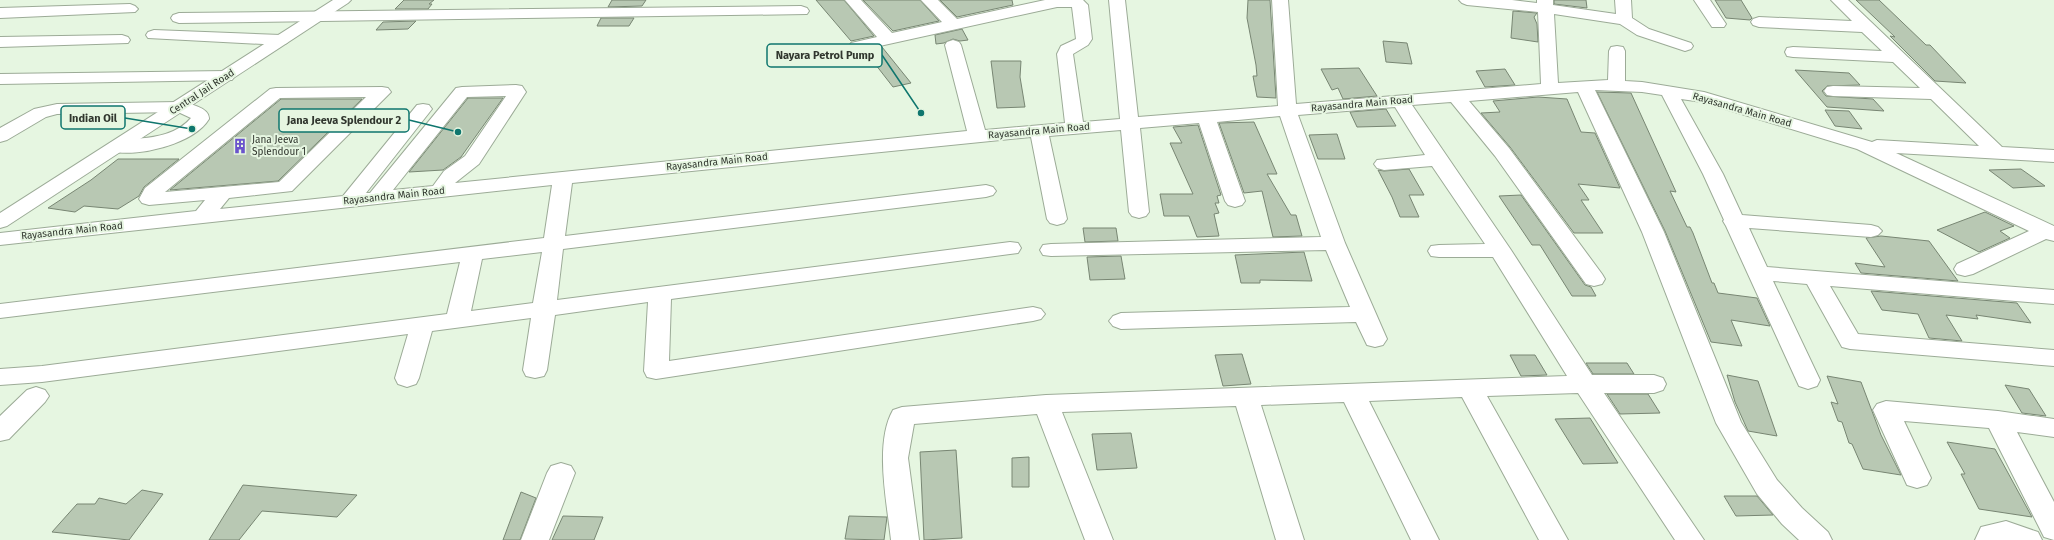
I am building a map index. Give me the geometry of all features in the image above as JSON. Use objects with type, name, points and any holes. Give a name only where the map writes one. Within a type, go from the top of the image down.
[{"type":"street","name":"Central Jail Road","points":[[0,222],[343,0]]},
{"type":"street","points":[[564,13],[572,0]]},
{"type":"street","points":[[853,0],[888,39]]},
{"type":"street","points":[[929,0],[954,25]]},
{"type":"street","points":[[1002,0],[1015,11]]},
{"type":"street","points":[[1117,0],[1139,212]]},
{"type":"street","points":[[1280,0],[1287,110],[1334,243],[1375,339]]},
{"type":"street","points":[[1471,0],[1545,4],[1624,20],[1643,32],[1685,46]]},
{"type":"street","points":[[1623,0],[1624,20]]},
{"type":"street","points":[[1702,0],[1718,24]]},
{"type":"street","points":[[1840,0],[1997,153]]},
{"type":"street","points":[[858,46],[1015,11],[1066,1],[1075,2],[1080,5],[1084,39],[1082,42],[1067,50],[1065,54],[1075,128]]},
{"type":"street","points":[[0,13],[136,4]]},
{"type":"street","points":[[88,41],[136,4]]},
{"type":"street","points":[[1545,4],[1550,89]]},
{"type":"street","points":[[179,18],[316,18],[564,13],[735,6],[801,11]]},
{"type":"street","points":[[1759,22],[1868,28]]},
{"type":"street","points":[[154,35],[281,40]]},
{"type":"street","points":[[0,42],[122,40]]},
{"type":"street","points":[[953,45],[977,136]]},
{"type":"street","points":[[1616,86],[1617,51]]},
{"type":"street","points":[[1793,52],[1898,57]]},
{"type":"street","points":[[0,79],[226,76]]},
{"type":"street","points":[[0,92],[22,78]]},
{"type":"street","points":[[1584,86],[1653,232],[1728,423],[1767,487],[1792,516],[1818,540]]},
{"type":"street","name":"Rayasandra Main Road","points":[[0,239],[562,178],[977,136],[1584,86],[1616,86],[1668,91],[1704,97],[1864,145],[2050,233]]},
{"type":"street","points":[[376,198],[462,92],[516,90],[517,92],[472,160],[451,175],[439,191]]},
{"type":"street","points":[[1668,91],[1712,174],[1808,380]]},
{"type":"street","points":[[1833,91],[1937,94]]},
{"type":"street","points":[[202,217],[223,193],[285,187],[382,92],[276,93],[152,192],[149,199],[223,193]]},
{"type":"street","points":[[1455,96],[1502,152],[1594,279]]},
{"type":"street","points":[[1400,101],[1438,160],[1500,250],[1585,384],[1690,540]]},
{"type":"street","points":[[0,136],[40,113],[57,109],[178,107],[196,112],[201,117],[200,121],[175,138],[164,142],[148,145],[117,147]]},
{"type":"street","points":[[349,201],[423,109]]},
{"type":"street","points":[[1206,117],[1234,201]]},
{"type":"street","points":[[1039,131],[1057,219]]},
{"type":"street","points":[[1864,145],[2054,156]]},
{"type":"street","points":[[1384,164],[1438,160]]},
{"type":"street","points":[[534,370],[562,178]]},
{"type":"street","points":[[1,312],[986,191]]},
{"type":"street","points":[[1733,220],[1871,231]]},
{"type":"street","points":[[1965,269],[2050,233]]},
{"type":"street","points":[[1051,250],[1334,243]]},
{"type":"street","points":[[0,377],[42,374],[1010,248]]},
{"type":"street","points":[[1439,251],[1500,250]]},
{"type":"street","points":[[457,320],[473,254]]},
{"type":"street","points":[[1759,273],[2054,297]]},
{"type":"street","points":[[1815,278],[1850,341],[2054,358]]},
{"type":"street","points":[[660,293],[656,371],[1032,314]]},
{"type":"street","points":[[1121,322],[1364,314]]},
{"type":"street","points":[[407,378],[422,325]]},
{"type":"street","points":[[905,540],[894,458],[902,416],[1046,404],[1246,398],[1585,384],[1654,384]]},
{"type":"street","points":[[1470,389],[1554,540]]},
{"type":"street","points":[[1353,394],[1425,540]]},
{"type":"street","points":[[0,432],[36,396]]},
{"type":"street","points":[[1246,398],[1290,540]]},
{"type":"street","points":[[1046,404],[1099,540]]},
{"type":"street","points":[[1917,478],[1886,410],[1998,420],[2054,428]]},
{"type":"street","points":[[1998,420],[2054,529]]},
{"type":"street","points":[[534,540],[561,473]]},
{"type":"street","points":[[1989,540],[1991,535],[2006,532],[2028,540]]},
{"type":"building","points":[[404,0],[434,0],[429,4],[432,4],[428,9],[395,9]]},
{"type":"building","points":[[612,0],[646,0],[642,6],[608,7]]},
{"type":"building","points":[[816,0],[844,0],[874,36],[851,41]]},
{"type":"building","points":[[863,0],[920,0],[939,21],[893,31]]},
{"type":"building","points":[[940,0],[1012,0],[1013,5],[957,17]]},
{"type":"building","points":[[1248,0],[1270,0],[1276,98],[1257,97],[1253,76],[1257,76],[1256,65],[1247,18]]},
{"type":"building","points":[[1554,0],[1586,0],[1587,8],[1554,4]]},
{"type":"building","points":[[1715,0],[1741,0],[1752,18],[1750,20],[1726,18]]},
{"type":"building","points":[[1856,0],[1879,0],[1926,45],[1930,45],[1966,83],[1935,81],[1890,36],[1895,37]]},
{"type":"building","points":[[1513,11],[1537,13],[1534,17],[1537,24],[1538,42],[1511,38]]},
{"type":"building","points":[[601,18],[634,18],[629,26],[597,26]]},
{"type":"building","points":[[416,21],[408,29],[376,30],[383,22]]},
{"type":"building","points":[[962,29],[968,40],[960,41],[953,39],[944,43],[936,44],[935,35]]},
{"type":"building","points":[[1383,41],[1407,43],[1412,64],[1386,62]]},
{"type":"building","points":[[882,47],[911,83],[893,87],[865,51]]},
{"type":"building","points":[[991,61],[1021,61],[1020,77],[1025,107],[997,108]]},
{"type":"building","points":[[1359,68],[1377,96],[1343,99],[1338,88],[1332,90],[1321,69]]},
{"type":"building","points":[[1505,69],[1515,85],[1485,87],[1476,71]]},
{"type":"building","points":[[1795,70],[1849,73],[1860,85],[1827,86],[1822,91],[1826,96],[1873,99],[1884,111],[1827,107]]},
{"type":"building","points":[[1597,92],[1631,93],[1676,192],[1670,191],[1687,227],[1690,227],[1693,233],[1712,283],[1714,283],[1718,293],[1757,298],[1770,326],[1731,320],[1742,346],[1711,342],[1665,231]]},
{"type":"building","points":[[1538,97],[1567,99],[1581,132],[1595,133],[1620,188],[1578,184],[1589,200],[1581,200],[1603,233],[1574,233],[1510,147],[1481,113],[1500,112],[1493,101]]},
{"type":"building","points":[[468,98],[503,98],[461,157],[443,170],[409,172]]},
{"type":"building","name":"Jana Jeeva Splendour 1","points":[[281,99],[362,99],[278,181],[170,190]]},
{"type":"building","points":[[1386,109],[1396,126],[1357,127],[1350,112]]},
{"type":"building","points":[[1825,110],[1849,111],[1862,129],[1835,126]]},
{"type":"building","points":[[1254,122],[1277,174],[1267,174],[1291,215],[1296,215],[1302,236],[1273,237],[1262,191],[1244,193],[1219,123]]},
{"type":"building","points":[[1198,125],[1221,195],[1217,196],[1219,203],[1215,203],[1219,213],[1214,214],[1219,236],[1197,237],[1189,216],[1164,216],[1160,194],[1193,194],[1170,143],[1182,143],[1173,127]]},
{"type":"building","points":[[1337,134],[1345,159],[1318,159],[1309,135]]},
{"type":"building","points":[[118,159],[179,159],[144,187],[139,196],[118,209],[84,206],[75,212],[48,208],[91,180]]},
{"type":"building","points":[[1409,169],[1424,195],[1409,195],[1419,217],[1400,217],[1392,197],[1378,170]]},
{"type":"building","points":[[2021,169],[2045,186],[2013,188],[1989,170]]},
{"type":"building","points":[[1521,195],[1585,285],[1591,287],[1596,296],[1572,296],[1540,245],[1532,245],[1499,196]]},
{"type":"building","points":[[1985,212],[2014,226],[2000,231],[2010,238],[1979,252],[1937,230]]},
{"type":"building","points":[[1083,228],[1116,228],[1118,241],[1085,242]]},
{"type":"building","points":[[1881,236],[1929,241],[1958,281],[1861,273],[1855,263],[1885,267],[1866,238]]},
{"type":"building","points":[[1304,252],[1312,281],[1260,280],[1260,283],[1241,283],[1235,255]]},
{"type":"building","points":[[1121,256],[1125,279],[1090,280],[1087,257]]},
{"type":"building","points":[[1871,291],[2017,303],[2031,323],[1976,315],[1978,319],[1946,315],[1962,341],[1929,338],[1918,314],[1882,310]]},
{"type":"building","points":[[1242,354],[1251,384],[1223,386],[1215,355]]},
{"type":"building","points":[[1510,355],[1535,355],[1547,375],[1521,376]]},
{"type":"building","points":[[1586,363],[1627,363],[1634,374],[1593,374]]},
{"type":"building","points":[[1727,375],[1758,381],[1777,436],[1748,431],[1735,402]]},
{"type":"building","points":[[1827,376],[1861,382],[1881,435],[1901,475],[1863,469],[1852,444],[1849,443],[1842,422],[1838,421],[1831,402],[1838,404]]},
{"type":"building","points":[[2005,385],[2029,389],[2046,416],[2022,413]]},
{"type":"building","points":[[1607,394],[1648,394],[1660,413],[1620,414]]},
{"type":"building","points":[[1590,418],[1618,463],[1583,464],[1555,419]]},
{"type":"building","points":[[1131,433],[1137,468],[1097,470],[1092,434]]},
{"type":"building","points":[[1947,442],[1995,449],[2032,517],[1979,509],[1961,474],[1965,474]]},
{"type":"building","points":[[956,450],[962,538],[924,540],[920,452]]},
{"type":"building","points":[[1029,457],[1029,487],[1012,487],[1012,458]]},
{"type":"building","points":[[243,485],[357,495],[337,517],[262,511],[239,540],[209,540]]},
{"type":"building","points":[[142,490],[163,494],[129,540],[52,532],[77,504],[95,504],[99,498],[126,504]]},
{"type":"building","points":[[521,492],[536,498],[520,540],[503,540]]},
{"type":"building","points":[[1724,496],[1757,496],[1773,515],[1736,516]]},
{"type":"building","points":[[563,516],[603,517],[594,540],[552,540]]},
{"type":"building","points":[[849,516],[887,517],[884,540],[845,539]]},
{"type":"place","name":"Nayara Petrol Pump","points":[[921,113]]},
{"type":"place","name":"Indian Oil","points":[[192,129]]},
{"type":"place","name":"Jana Jeeva Splendour 2","points":[[458,132]]},
{"type":"place","name":"Jana Jeeva Splendour 1","points":[[240,146]]}]
